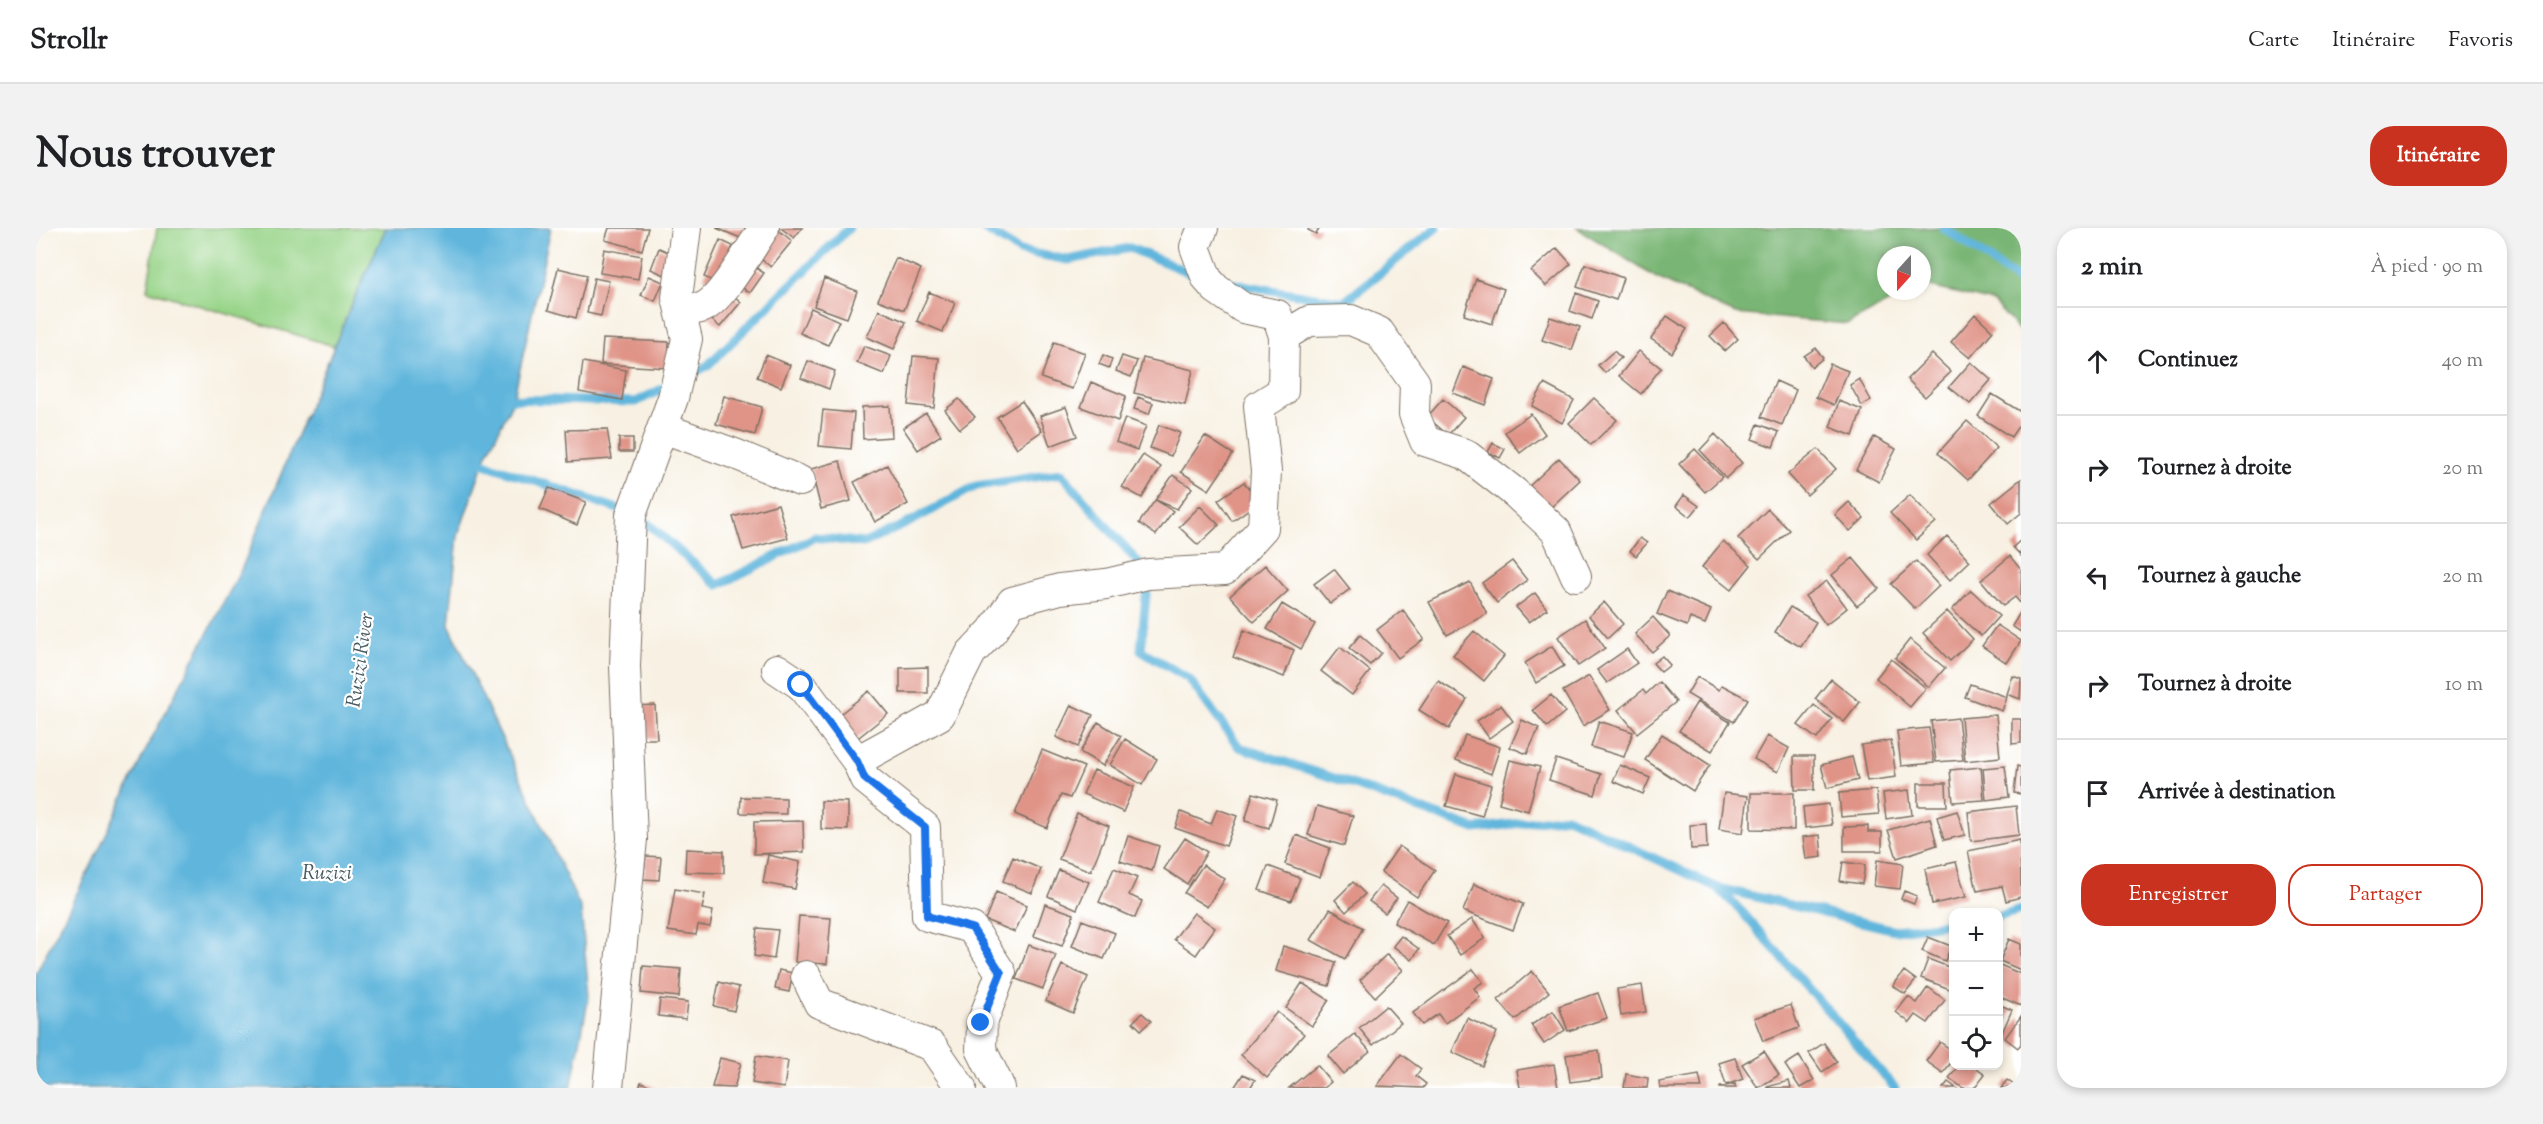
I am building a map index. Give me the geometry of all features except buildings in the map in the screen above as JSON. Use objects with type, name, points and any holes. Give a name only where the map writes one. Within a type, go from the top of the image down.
[{"type":"street","points":[[608,1088],[632,839],[625,666],[631,515],[673,398],[687,339],[677,298],[686,228]]},
{"type":"street","points":[[677,298],[685,307],[699,309],[712,302],[764,228]]},
{"type":"street","points":[[857,761],[940,715],[971,653],[992,631],[1012,602],[1060,589],[1106,584],[1148,574],[1225,570],[1263,528],[1266,471],[1259,406],[1283,391],[1284,336],[1277,315],[1243,308],[1207,279],[1195,247],[1203,228]]},
{"type":"street","points":[[1284,336],[1310,321],[1341,320],[1351,320],[1379,333],[1415,383],[1414,414],[1425,441],[1465,454],[1522,500],[1556,531],[1576,576]]},
{"type":"street","points":[[663,428],[680,436],[698,439],[800,481]]},
{"type":"street","points":[[777,669],[801,685],[857,761],[865,779],[925,827],[927,916],[972,928],[1001,973],[981,1023],[981,1049],[1000,1088]]},
{"type":"street","points":[[806,976],[819,1003],[932,1047],[960,1088]]},
{"type":"green space","points":[[157,228],[386,228],[334,346],[147,290]]},
{"type":"green space","points":[[1577,228],[2010,228],[2021,234],[2021,332],[1993,302],[1931,287],[1931,246],[1877,246],[1877,300],[1893,300],[1848,324],[1735,314],[1655,277]]},
{"type":"water","name":"Ruzizi","points":[[386,228],[551,228],[513,401],[484,461],[458,536],[449,624],[581,909],[589,996],[571,1088],[36,1088],[36,973],[92,864],[146,749],[241,570],[353,301]]},
{"type":"waterway","points":[[685,377],[707,366],[849,228]]},
{"type":"waterway","points":[[982,228],[1020,251],[1068,260],[1130,248],[1198,276]]},
{"type":"waterway","points":[[1223,282],[1344,302],[1436,228]]},
{"type":"waterway","points":[[1944,228],[2021,282]]},
{"type":"waterway","points":[[503,399],[636,402],[670,385]]},
{"type":"waterway","points":[[473,460],[618,509],[647,523],[718,585],[815,537],[864,543],[906,524],[976,486],[1061,473],[1148,574],[1141,650],[1189,679],[1239,747],[1346,782],[1475,829],[1567,817],[1718,888],[1895,930],[1949,924]]},
{"type":"waterway","points":[[1718,888],[1743,913],[1895,1088]]},
{"type":"waterway","points":[[2003,915],[2021,910]]},
{"type":"route","points":[[801,685],[857,761],[865,779],[925,827],[927,916],[972,928],[1001,973],[981,1023]]},
{"type":"water label","name":"Ruzizi River","points":[[359,660]]}]
